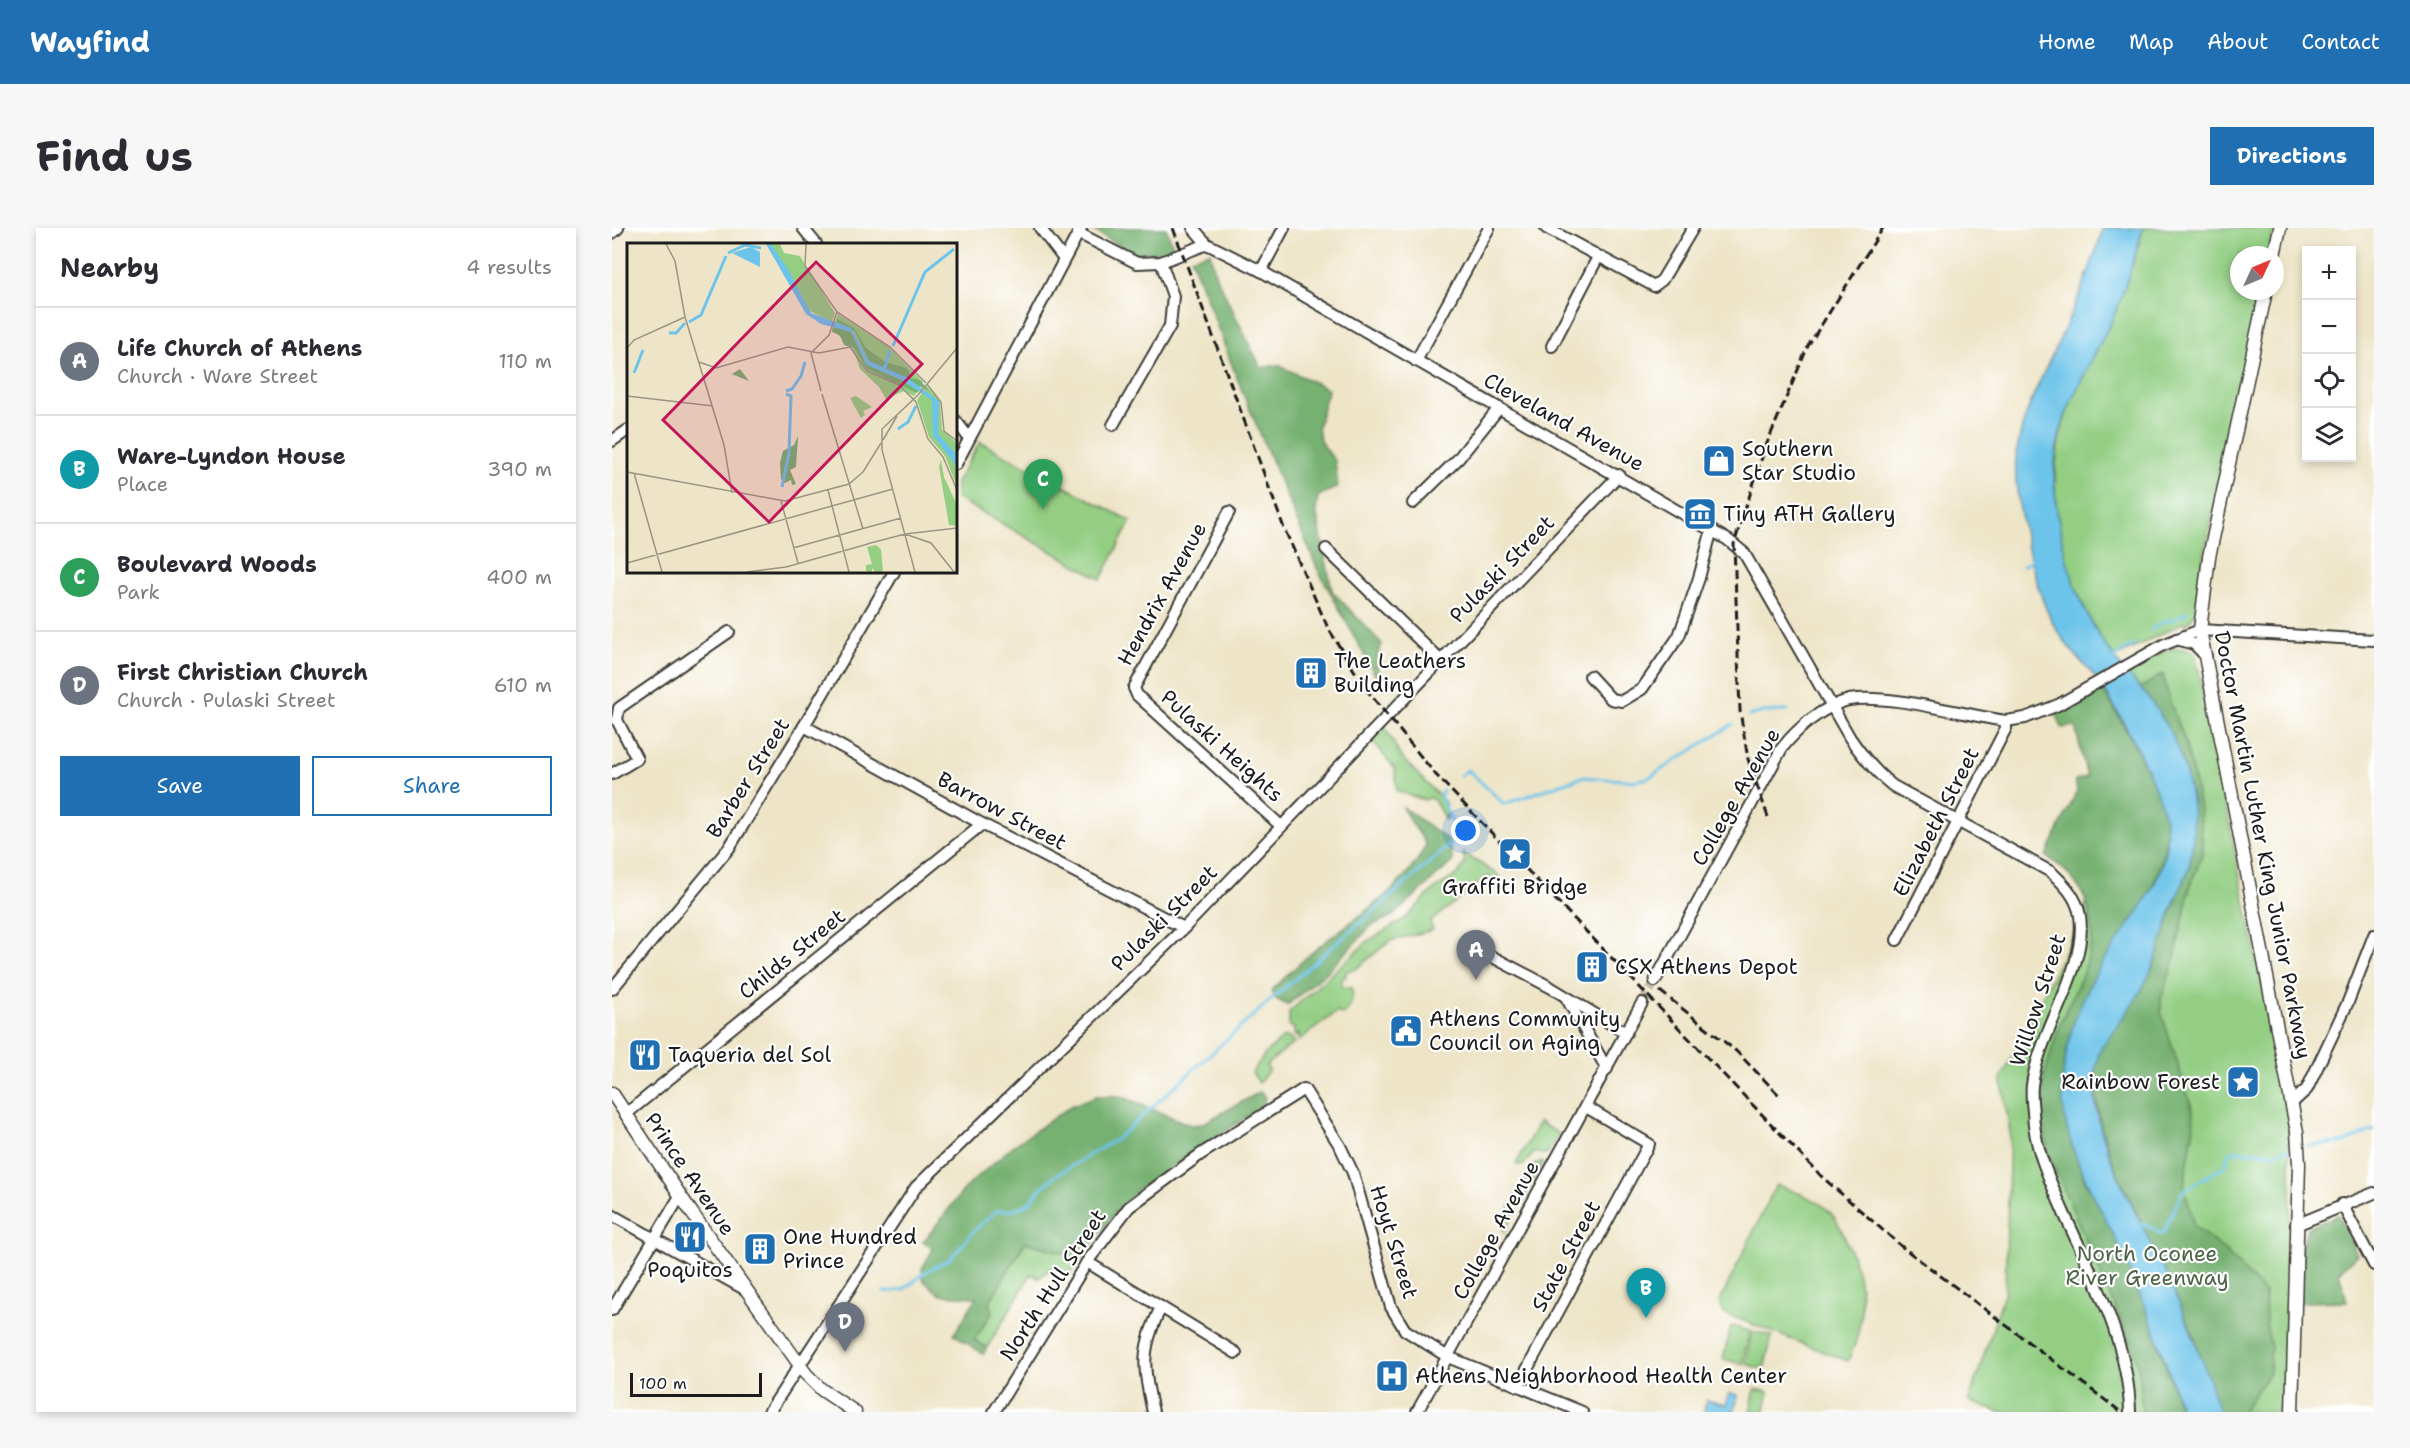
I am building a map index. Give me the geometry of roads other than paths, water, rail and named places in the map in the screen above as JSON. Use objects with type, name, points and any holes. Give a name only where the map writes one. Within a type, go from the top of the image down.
[{"type":"main road","points":[[2276,246],[2280,228]]},
{"type":"main road","name":"Doctor Martin Luther King Junior Parkway","points":[[2264,300],[2209,557],[2200,630],[2293,1102],[2299,1164],[2292,1412]]},
{"type":"main road","name":"Prince Avenue","points":[[612,1093],[680,1196],[798,1364],[822,1390],[855,1412]]},
{"type":"street","points":[[612,233],[618,228]]},
{"type":"street","points":[[803,228],[815,243]]},
{"type":"street","points":[[1040,228],[1063,258]]},
{"type":"street","name":"Cleveland Avenue","points":[[1193,228],[1207,244],[1261,271],[1712,529],[1744,553],[1833,707]]},
{"type":"street","points":[[1261,271],[1284,228]]},
{"type":"street","points":[[1416,361],[1489,228]]},
{"type":"street","points":[[1546,228],[1654,286],[1662,280],[1693,228]]},
{"type":"street","points":[[957,462],[1063,258],[1080,230],[1137,263],[1161,262],[1207,244]]},
{"type":"street","points":[[1552,346],[1598,257]]},
{"type":"street","points":[[1113,424],[1170,326],[1173,296],[1161,262]]},
{"type":"street","points":[[1413,503],[1458,459],[1499,408]]},
{"type":"street","points":[[957,422],[969,438]]},
{"type":"street","points":[[612,441],[627,431]]},
{"type":"street","name":"Pulaski Street","points":[[769,1412],[798,1364],[916,1187],[1184,928],[1619,475]]},
{"type":"street","name":"Hendrix Avenue","points":[[1137,695],[1134,688],[1141,672],[1229,513]]},
{"type":"street","points":[[1590,676],[1611,699],[1622,701],[1642,689],[1679,636],[1699,578],[1712,529]]},
{"type":"street","points":[[1326,549],[1442,661]]},
{"type":"street","name":"Barber Street","points":[[612,989],[729,848],[893,573]]},
{"type":"street","points":[[2200,630],[2374,640]]},
{"type":"street","name":"College Avenue","points":[[1655,981],[1782,748],[1808,722],[1833,707],[1860,699],[1885,700],[2006,721],[2038,714],[2163,645],[2200,630]]},
{"type":"street","points":[[612,774],[637,759],[617,720],[619,708],[729,632]]},
{"type":"street","points":[[2176,639],[2194,644],[2206,656]]},
{"type":"street","name":"Pulaski Heights","points":[[1137,695],[1281,826]]},
{"type":"street","name":"Willow Street","points":[[1833,707],[1865,760],[1880,776],[1893,786],[2051,872],[2068,888],[2080,915],[2081,942],[2047,1033],[2032,1085],[2033,1133],[2044,1167],[2096,1286],[2117,1341],[2130,1412]]},
{"type":"street","name":"Elizabeth Street","points":[[1898,940],[2006,728],[2006,721]]},
{"type":"street","name":"Barrow Street","points":[[804,726],[982,824],[1184,928]]},
{"type":"street","name":"Childs Street","points":[[626,1114],[982,824]]},
{"type":"street","points":[[2293,1102],[2307,1089],[2348,1002],[2374,935]]},
{"type":"street","points":[[1485,953],[1566,996],[1626,1033]]},
{"type":"street","points":[[1566,996],[1606,1069]]},
{"type":"street","name":"College Avenue","points":[[1417,1412],[1642,1003]]},
{"type":"street","name":"North Hull Street","points":[[994,1412],[1087,1262],[1115,1223],[1141,1196],[1200,1154],[1305,1089]]},
{"type":"street","name":"Hoyt Street","points":[[1305,1089],[1340,1146],[1353,1173],[1391,1307],[1397,1318],[1414,1337],[1448,1358],[1582,1412]]},
{"type":"street","name":"State Street","points":[[1518,1386],[1649,1144],[1586,1107]]},
{"type":"street","points":[[2296,1225],[2342,1204],[2374,1193]]},
{"type":"street","points":[[612,1310],[680,1196]]},
{"type":"street","points":[[2342,1204],[2374,1265]]},
{"type":"street","points":[[612,1215],[746,1290]]},
{"type":"street","points":[[1087,1262],[1236,1353]]},
{"type":"street","points":[[1153,1412],[1144,1359],[1148,1336],[1161,1307]]},
{"type":"water","points":[[2103,228],[2143,228],[2116,311],[2063,423],[2057,444],[2055,467],[2057,514],[2066,558],[2090,620],[2115,659],[2153,704],[2177,747],[2189,786],[2193,827],[2189,867],[2153,967],[2135,1001],[2101,1048],[2095,1075],[2096,1103],[2102,1133],[2112,1162],[2180,1306],[2219,1412],[2181,1412],[2145,1305],[2079,1165],[2063,1108],[2062,1088],[2066,1055],[2081,1005],[2098,970],[2154,885],[2162,866],[2166,847],[2163,812],[2139,752],[2107,694],[2065,642],[2047,611],[2029,553],[2017,489],[2016,463],[2020,434],[2036,389],[2080,292]]},
{"type":"water","points":[[1729,1393],[1738,1395],[1734,1412],[1704,1412],[1706,1400],[1726,1405]]},
{"type":"waterway","points":[[2023,566],[2034,559]]},
{"type":"waterway","points":[[2180,617],[2187,612]]},
{"type":"waterway","points":[[2151,630],[2163,622],[2175,619]]},
{"type":"waterway","points":[[2112,659],[2133,645]]},
{"type":"waterway","points":[[1749,716],[1763,712],[1788,711]]},
{"type":"waterway","points":[[1460,776],[1468,770],[1504,804],[1582,777],[1635,781],[1648,778],[1733,724]]},
{"type":"waterway","points":[[884,1292],[903,1290],[927,1271],[950,1259],[976,1229],[996,1211],[1012,1210],[1028,1204],[1041,1188],[1058,1174],[1118,1138],[1266,1004],[1459,837],[1440,795],[1443,791]]},
{"type":"waterway","points":[[2307,1146],[2347,1142],[2374,1130]]},
{"type":"waterway","points":[[2140,1225],[2148,1225],[2159,1233],[2164,1232],[2182,1192],[2215,1171],[2225,1169],[2227,1158],[2233,1151],[2275,1153],[2288,1149]]},
{"type":"tunnel","points":[[1642,1003],[1655,981]]},
{"type":"railway","points":[[1173,228],[1284,528],[1328,628],[1365,688],[1436,775],[1821,1176],[1901,1246],[2121,1412]]},
{"type":"railway","points":[[1768,817],[1748,759],[1740,711],[1734,544],[1765,448],[1808,346],[1883,228]]},
{"type":"railway","points":[[1660,991],[1736,1051],[1779,1095]]},
{"type":"place","name":"Southern Star Studio","points":[[1719,461]]},
{"type":"place","name":"Boulevard Woods","points":[[1043,509]]},
{"type":"place","name":"Tiny ATH Gallery","points":[[1700,514]]},
{"type":"place","name":"The Leathers Building","points":[[1311,673]]},
{"type":"place","name":"Graffiti Bridge","points":[[1515,854]]},
{"type":"place","name":"CSX Athens Depot","points":[[1592,967]]},
{"type":"place","name":"Life Church of Athens","points":[[1476,980]]},
{"type":"place","name":"Athens Community Council on Aging","points":[[1406,1031]]},
{"type":"place","name":"Taqueria del Sol","points":[[645,1055]]},
{"type":"place","name":"Rainbow Forest","points":[[2243,1082]]},
{"type":"place","name":"Poquitos","points":[[690,1237]]},
{"type":"place","name":"One Hundred Prince","points":[[760,1249]]},
{"type":"place","name":"Ware-Lyndon House","points":[[1646,1318]]},
{"type":"place","name":"First Christian Church","points":[[845,1352]]},
{"type":"place","name":"Athens Neighborhood Health Center","points":[[1392,1376]]},
{"type":"park label","name":"North Oconee River Greenway","points":[[2147,1266]]}]
